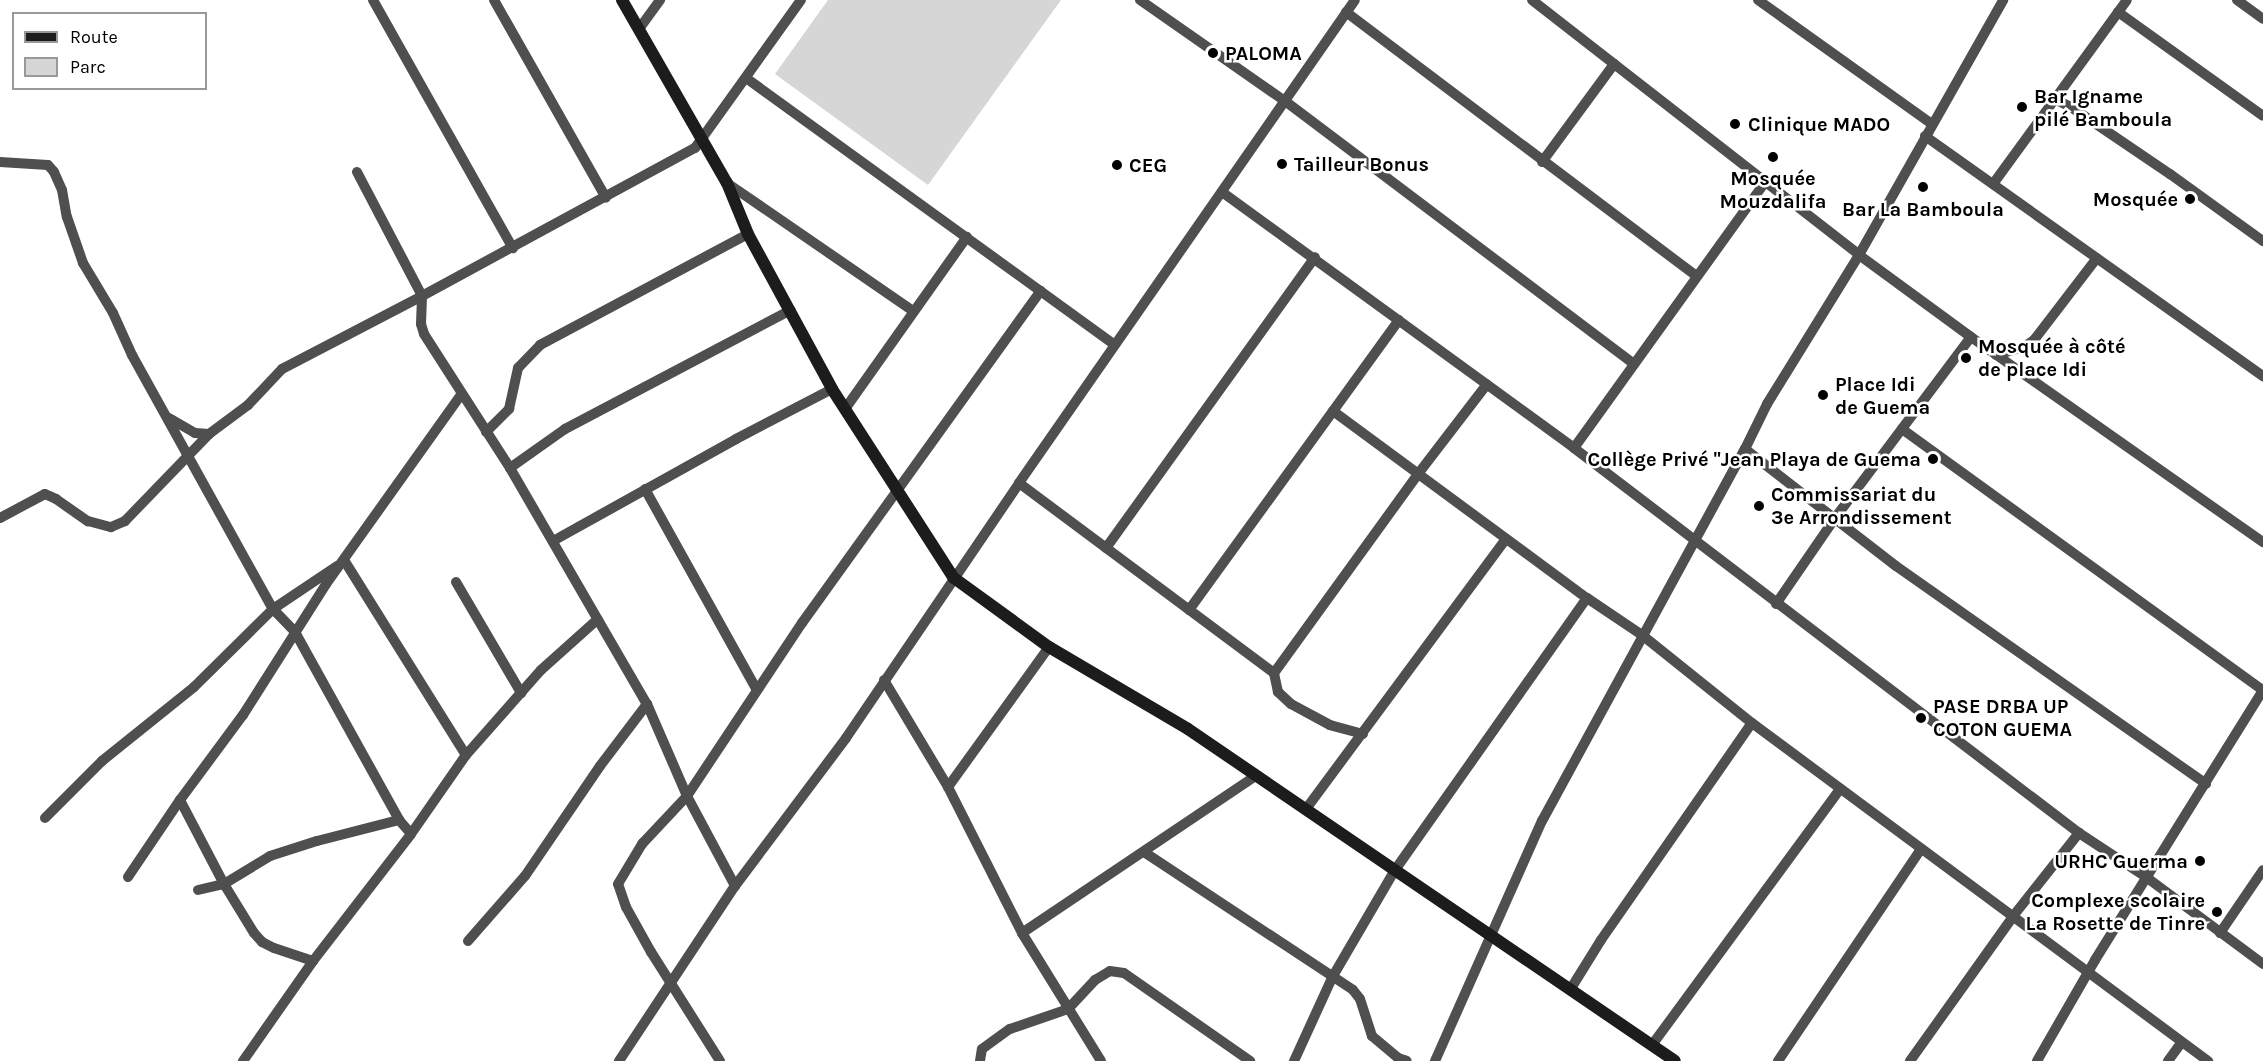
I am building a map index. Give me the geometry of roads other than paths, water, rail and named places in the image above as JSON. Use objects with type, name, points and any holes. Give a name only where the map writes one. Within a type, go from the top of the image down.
[{"type":"street","points":[[373,0],[513,248]]},
{"type":"street","points":[[494,0],[606,198]]},
{"type":"street","points":[[622,0],[727,183],[748,234],[832,389],[954,579],[1049,646],[1188,729],[1675,1061]]},
{"type":"street","points":[[639,29],[660,0]]},
{"type":"street","points":[[0,518],[45,494],[88,521],[111,527],[125,521],[209,434],[248,405],[282,369],[513,248],[695,148],[801,0]]},
{"type":"street","points":[[1140,0],[1285,101],[1634,364]]},
{"type":"street","points":[[620,1061],[735,886],[846,738],[1019,483],[1355,0]]},
{"type":"street","points":[[1532,0],[1859,255],[1971,338],[2263,542]]},
{"type":"street","points":[[1758,0],[1932,124]]},
{"type":"street","points":[[1435,1061],[1542,821],[1745,449],[1767,404],[1859,255],[2002,0]]},
{"type":"street","points":[[1993,184],[2127,0]]},
{"type":"street","points":[[2237,0],[2263,19]]},
{"type":"street","points":[[1346,12],[1696,276]]},
{"type":"street","points":[[2118,12],[2263,116]]},
{"type":"street","points":[[1542,162],[1614,64]]},
{"type":"street","points":[[746,78],[1115,345]]},
{"type":"street","points":[[2055,99],[2071,107],[2170,174],[2263,241]]},
{"type":"street","points":[[1925,136],[2263,376]]},
{"type":"street","points":[[0,162],[48,165],[54,172],[62,190],[67,217],[83,263],[113,313],[167,417],[273,609],[295,632],[399,820],[411,834]]},
{"type":"street","points":[[357,172],[423,296],[421,324],[424,334],[461,395],[510,468],[647,704],[687,796],[735,886]]},
{"type":"street","points":[[1574,448],[1766,182]]},
{"type":"street","points":[[727,183],[913,311]]},
{"type":"street","points":[[1222,192],[1315,257],[1574,448],[2079,833],[2146,877],[2263,964]]},
{"type":"street","points":[[486,432],[509,409],[518,368],[540,345],[748,234]]},
{"type":"street","points":[[845,409],[967,237]]},
{"type":"street","points":[[1106,548],[1315,257]]},
{"type":"street","points":[[1995,355],[2024,347],[2034,340],[2097,258]]},
{"type":"street","points":[[720,1061],[626,907],[618,884],[642,844],[687,796],[757,690],[1041,291]]},
{"type":"street","points":[[510,468],[565,429],[791,310]]},
{"type":"street","points":[[1189,610],[1399,320]]},
{"type":"street","points":[[1776,604],[1835,518],[1971,338]]},
{"type":"street","points":[[1274,673],[1418,474],[1487,384]]},
{"type":"street","points":[[553,540],[832,389]]},
{"type":"street","points":[[128,877],[180,800],[243,715],[344,560],[461,395]]},
{"type":"street","points":[[1333,411],[1587,598],[1642,635],[1752,723],[2208,1061]]},
{"type":"street","points":[[167,417],[195,433],[209,434]]},
{"type":"street","points":[[1902,429],[2263,690],[2146,877],[2037,1061]]},
{"type":"street","points":[[1745,449],[1914,579],[2206,784]]},
{"type":"street","points":[[1019,483],[1274,673],[1278,692],[1291,704],[1330,725],[1363,734]]},
{"type":"street","points":[[645,489],[757,690]]},
{"type":"street","points":[[1306,809],[1506,539]]},
{"type":"street","points":[[45,818],[102,760],[194,687],[273,609],[344,560]]},
{"type":"street","points":[[344,560],[466,755]]},
{"type":"street","points":[[456,582],[520,693]]},
{"type":"street","points":[[1294,1061],[1333,976],[1395,870],[1587,598]]},
{"type":"street","points":[[243,1061],[313,961],[411,834],[466,755],[541,670],[598,619]]},
{"type":"street","points":[[948,788],[1049,646]]},
{"type":"street","points":[[884,680],[948,788],[1022,933],[1101,1061]]},
{"type":"street","points":[[468,941],[525,876],[600,766],[647,704]]},
{"type":"street","points":[[1570,990],[1601,940],[1752,723]]},
{"type":"street","points":[[1022,933],[1256,776]]},
{"type":"street","points":[[1652,1045],[1840,789]]},
{"type":"street","points":[[180,800],[224,884],[262,942],[313,961]]},
{"type":"street","points":[[198,890],[224,884],[270,856],[317,841],[399,820]]},
{"type":"street","points":[[1910,1061],[2014,915],[2079,833]]},
{"type":"street","points":[[1778,1061],[1921,849]]},
{"type":"street","points":[[1144,852],[1333,976],[1360,999],[1372,1036],[1398,1058],[1407,1061]]},
{"type":"street","points":[[2220,933],[2263,870]]},
{"type":"street","points":[[980,1061],[982,1049],[1010,1029],[1068,1009],[1095,980],[1110,971],[1124,973],[1250,1061]]},
{"type":"street","points":[[2168,1061],[2181,1043]]},
{"type":"place","name":"PALOMA","points":[[1213,53]]},
{"type":"place","name":"Bar Igname pilé Bamboula","points":[[2022,107]]},
{"type":"place","name":"Clinique MADO","points":[[1735,124]]},
{"type":"place","name":"Mosquée Mouzdalifa","points":[[1773,157]]},
{"type":"place","name":"Tailleur Bonus","points":[[1282,164]]},
{"type":"place","name":"CEG","points":[[1117,165]]},
{"type":"place","name":"Bar La Bamboula","points":[[1923,187]]},
{"type":"place","name":"Mosquée","points":[[2190,199]]},
{"type":"place","name":"Mosquée à côté de place Idi","points":[[1966,358]]},
{"type":"place","name":"Place Idi de Guema","points":[[1823,395]]},
{"type":"place","name":"Collège Privé ''Jean Playa de Guema","points":[[1933,459]]},
{"type":"place","name":"Commissariat du 3e Arrondissement","points":[[1759,506]]},
{"type":"place","name":"PASE DRBA UP COTON GUEMA","points":[[1921,718]]},
{"type":"place","name":"URHC Guerma","points":[[2200,861]]},
{"type":"place","name":"Complexe scolaire La Rosette de Tinre","points":[[2217,912]]}]
